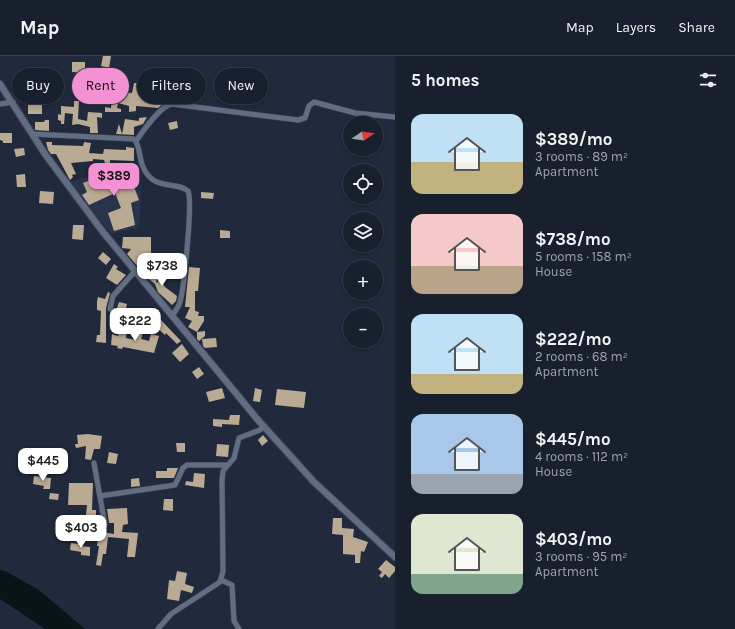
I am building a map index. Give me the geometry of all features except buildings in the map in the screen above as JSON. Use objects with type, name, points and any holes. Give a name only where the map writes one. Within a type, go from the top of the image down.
[{"type":"street","points":[[0,84],[12,101]]},
{"type":"street","points":[[0,104],[12,102]]},
{"type":"street","points":[[136,141],[151,121],[166,107],[172,104],[298,120],[305,118],[309,106],[314,102],[356,113],[395,117]]},
{"type":"street","points":[[14,104],[83,207],[263,426],[314,482],[395,557]]},
{"type":"street","points":[[33,134],[131,139],[136,141]]},
{"type":"street","points":[[136,141],[142,166],[152,179],[165,186],[186,188],[189,193],[190,215],[182,292],[179,307],[172,316]]},
{"type":"street","points":[[136,270],[113,296],[110,309],[118,314],[153,328]]},
{"type":"street","points":[[158,629],[171,614],[216,587],[221,580],[223,571],[223,471],[234,458],[240,438],[260,430],[263,426]]},
{"type":"street","points":[[94,463],[105,525]]},
{"type":"street","points":[[100,496],[176,485],[184,466],[186,465],[227,465]]},
{"type":"street","points":[[221,580],[232,585],[234,621],[239,629]]},
{"type":"shaded area","points":[[138,165],[142,174],[139,227],[111,234],[70,182],[120,166]]},
{"type":"shaded area","points":[[0,570],[5,571],[39,590],[85,629],[45,629],[0,599]]}]
